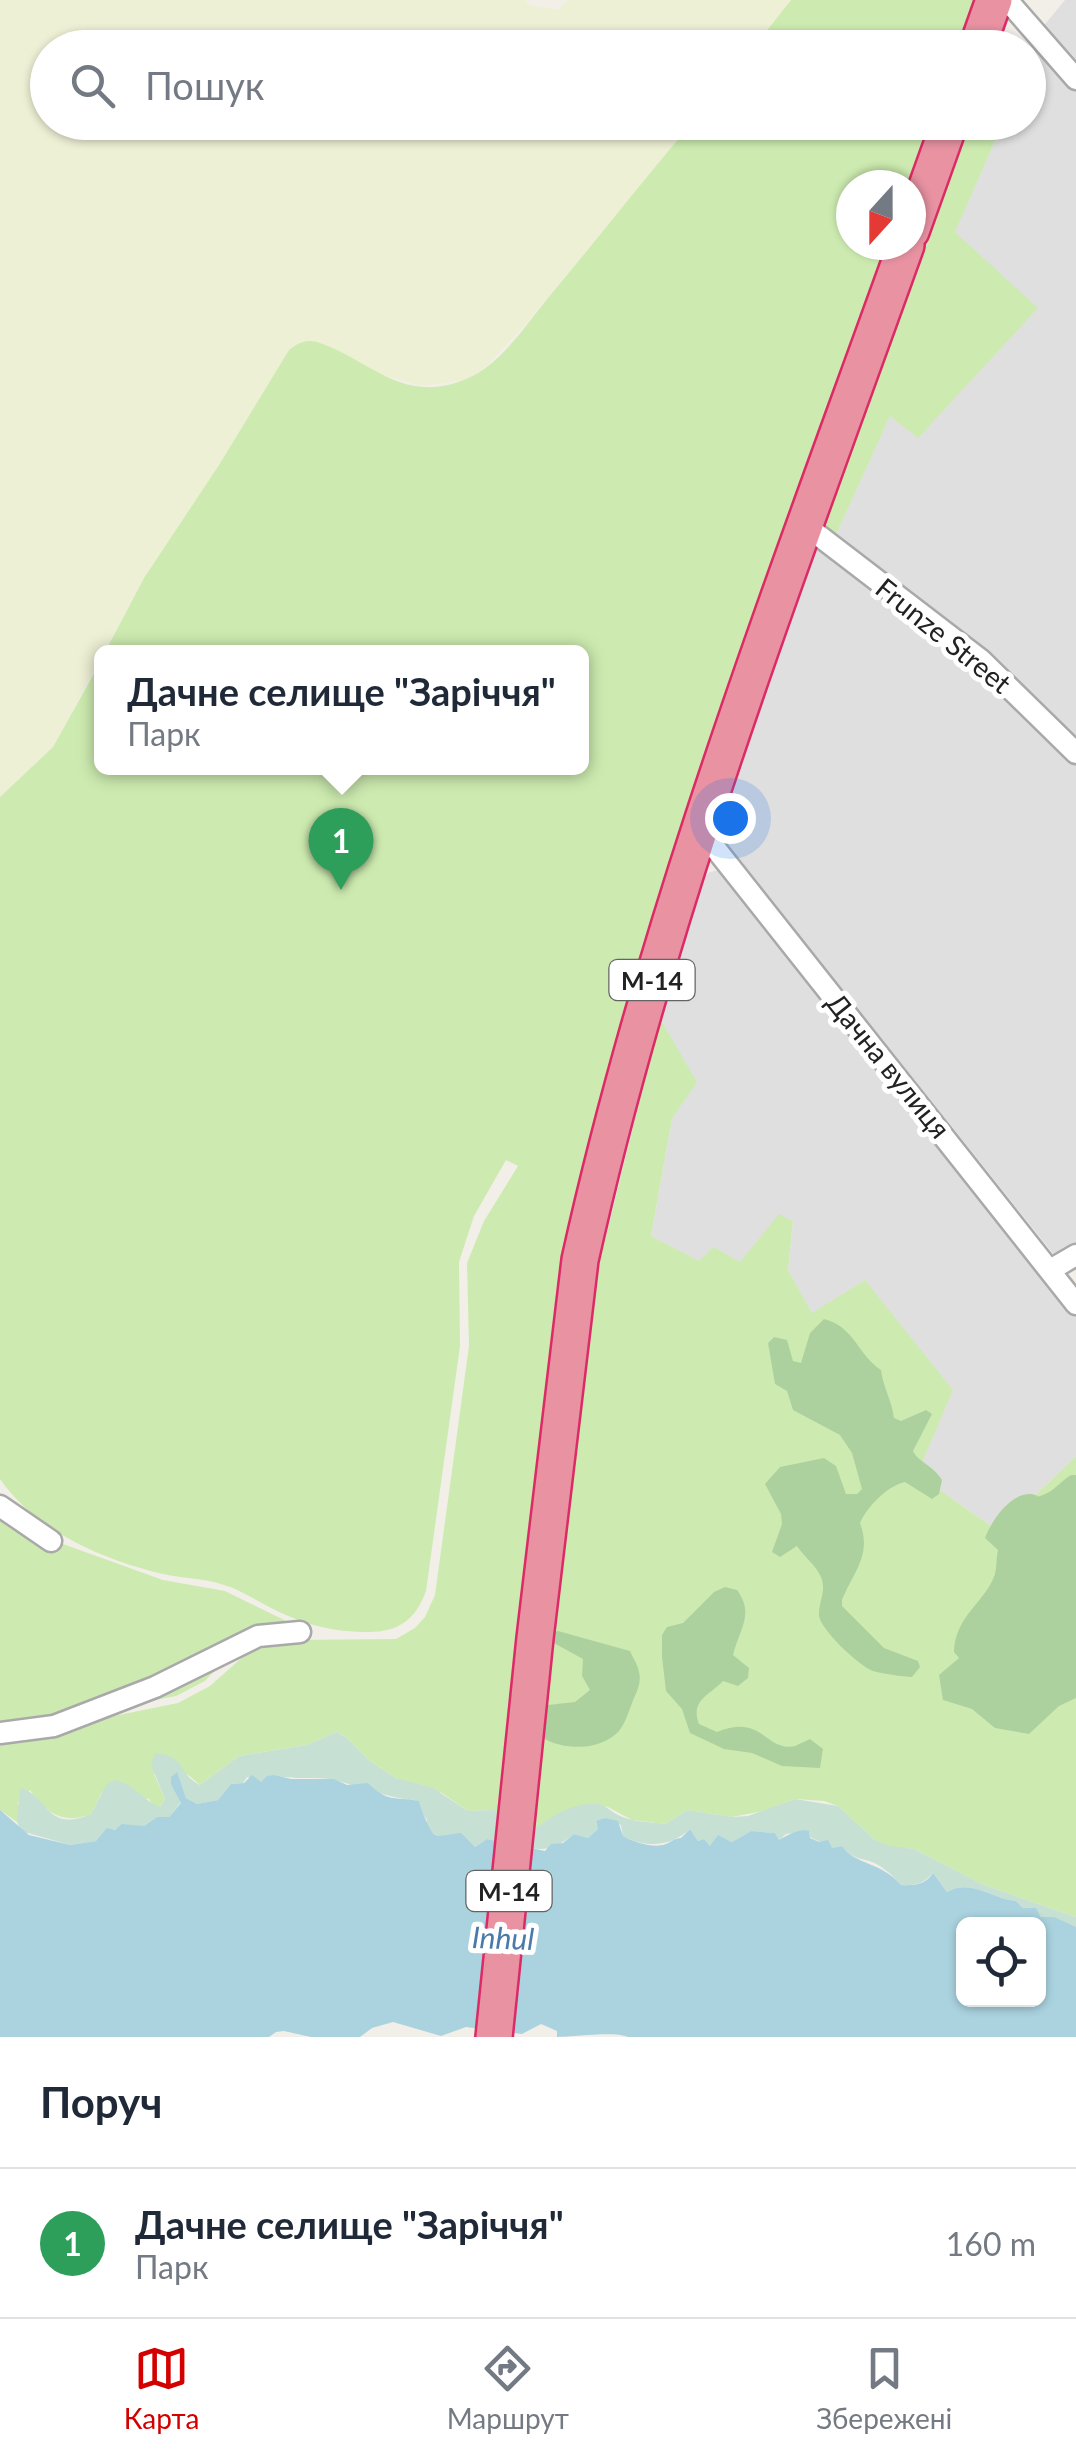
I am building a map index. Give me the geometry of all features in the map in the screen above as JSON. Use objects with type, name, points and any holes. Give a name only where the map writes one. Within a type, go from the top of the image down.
[{"type":"highway","points":[[983,30],[994,0]]},
{"type":"highway","points":[[926,189],[944,140]]},
{"type":"highway","name":"М-14","points":[[494,2037],[523,1744],[580,1260],[633,1045],[700,829],[901,260]]},
{"type":"street","points":[[1006,0],[1032,30]]},
{"type":"street","points":[[1046,46],[1076,80]]},
{"type":"street","name":"Frunze Street","points":[[806,524],[981,660],[1076,753]]},
{"type":"street","name":"Дачна вулиця","points":[[700,829],[1076,1304]]},
{"type":"street","points":[[1052,1269],[1076,1254]]},
{"type":"street","points":[[0,1506],[50,1541]]},
{"type":"street","points":[[0,1733],[54,1726],[155,1687],[258,1636],[300,1632]]},
{"type":"shaded area","points":[[1065,0],[1076,0],[1076,68],[1046,30],[1041,29]]},
{"type":"shaded area","points":[[1046,54],[1076,86],[1076,740],[835,537],[890,415],[917,437],[954,232],[995,140],[1046,140]]},
{"type":"shaded area","points":[[826,548],[983,665],[1076,757],[1076,1264],[1059,1261],[726,843],[723,826],[728,807],[812,555]]},
{"type":"shaded area","points":[[728,868],[1076,1298],[1076,1456],[998,1531],[917,1474],[865,1280],[812,1314],[788,1270],[793,1221],[740,1262],[699,1262],[651,1236],[672,1119],[696,1082],[660,1018],[700,880],[710,872]]},
{"type":"green space","points":[[0,0],[525,0],[530,5],[558,10],[568,0],[791,0],[767,30],[30,30],[30,140],[678,140],[526,324],[483,370],[464,380],[421,386],[373,372],[316,342],[289,350],[144,578],[108,645],[94,645],[94,671],[53,747],[0,797]]},
{"type":"green space","points":[[791,0],[985,0],[974,30],[767,30]]},
{"type":"green space","points":[[678,140],[933,140],[918,170],[836,170],[836,260],[893,260],[797,527],[550,1406],[499,1817],[494,1810],[468,1811],[442,1793],[396,1778],[336,1732],[307,1745],[239,1756],[200,1785],[188,1775],[154,1774],[165,1799],[160,1807],[153,1806],[149,1799],[102,1792],[91,1814],[64,1817],[49,1811],[30,1790],[18,1802],[17,1822],[0,1810],[0,1739],[178,1703],[210,1686],[255,1646],[285,1640],[396,1639],[425,1617],[435,1595],[469,1346],[467,1263],[484,1221],[518,1166],[506,1160],[474,1216],[459,1262],[460,1346],[426,1591],[405,1622],[389,1630],[369,1632],[320,1626],[285,1615],[224,1585],[117,1561],[72,1541],[32,1514],[0,1479],[0,797],[53,747],[94,674],[94,775],[589,775],[589,645],[109,645],[144,578],[289,350],[302,342],[317,342],[387,377],[423,387],[466,379],[513,342]]},
{"type":"green space","points":[[960,140],[996,140],[955,232],[1038,308],[918,438],[890,416],[835,537],[825,529],[824,522],[917,260],[926,260],[926,235]]},
{"type":"green space","points":[[660,1018],[697,1082],[672,1119],[651,1236],[699,1261],[714,1247],[740,1262],[779,1214],[793,1221],[788,1270],[812,1313],[865,1280],[953,1390],[917,1474],[998,1531],[1076,1456],[1076,1917],[984,1885],[914,1849],[889,1847],[875,1840],[838,1806],[824,1801],[795,1799],[732,1817],[687,1810],[665,1824],[632,1820],[608,1807],[590,1804],[564,1811],[526,1837],[590,1301]]},
{"type":"green space","points":[[824,1319],[843,1328],[881,1370],[894,1418],[901,1421],[926,1410],[932,1414],[913,1451],[942,1480],[939,1494],[932,1499],[905,1482],[873,1504],[860,1523],[863,1554],[842,1600],[842,1606],[884,1648],[918,1661],[920,1667],[912,1677],[873,1671],[850,1655],[821,1622],[823,1582],[816,1569],[797,1546],[780,1557],[772,1552],[782,1524],[781,1514],[765,1484],[780,1467],[824,1458],[836,1466],[846,1494],[857,1494],[862,1489],[852,1453],[840,1435],[793,1410],[787,1391],[775,1384],[768,1343],[774,1337],[787,1340],[793,1361],[801,1363],[810,1333]]},
{"type":"green space","points":[[1076,1475],[1076,1698],[1059,1706],[1029,1734],[995,1728],[972,1709],[943,1700],[939,1675],[959,1658],[954,1652],[960,1628],[995,1574],[998,1550],[985,1538],[996,1517],[1022,1495],[1045,1494]]},
{"type":"green space","points":[[0,1493],[13,1509],[63,1544],[163,1580],[225,1591],[311,1633],[284,1633],[224,1661],[205,1681],[176,1696],[0,1731]]},
{"type":"green space","points":[[725,1587],[737,1590],[745,1607],[733,1655],[749,1668],[748,1678],[738,1686],[723,1681],[707,1695],[697,1709],[699,1724],[717,1732],[744,1727],[785,1746],[810,1739],[823,1749],[820,1768],[782,1766],[752,1753],[724,1749],[690,1733],[682,1709],[666,1691],[662,1635],[667,1627],[683,1623],[714,1592]]},
{"type":"green space","points":[[554,1632],[630,1651],[638,1667],[639,1684],[625,1721],[619,1731],[603,1742],[584,1747],[563,1745],[545,1739],[542,1732],[548,1705],[575,1702],[590,1690],[582,1676],[583,1659],[552,1642]]},
{"type":"green space","points":[[336,1732],[396,1778],[433,1788],[468,1811],[495,1810],[499,1817],[496,1841],[487,1839],[475,1847],[452,1834],[436,1835],[427,1828],[427,1820],[415,1800],[330,1779],[275,1775],[261,1782],[247,1777],[243,1783],[231,1784],[218,1800],[197,1804],[186,1798],[176,1772],[181,1802],[169,1817],[157,1817],[144,1826],[110,1830],[96,1841],[70,1845],[21,1831],[17,1822],[20,1788],[64,1819],[91,1814],[106,1785],[115,1780],[160,1807],[165,1799],[151,1765],[155,1753],[172,1757],[200,1785],[239,1756],[307,1745]]},
{"type":"green space","points":[[795,1799],[838,1806],[875,1840],[914,1849],[984,1885],[1076,1917],[1076,1927],[1041,1917],[1035,1908],[1023,1908],[1016,1901],[973,1888],[947,1892],[933,1873],[919,1883],[901,1885],[878,1865],[848,1853],[842,1846],[832,1848],[810,1837],[809,1831],[786,1834],[779,1840],[775,1833],[751,1831],[732,1842],[720,1836],[710,1846],[704,1839],[698,1841],[690,1829],[667,1842],[650,1844],[623,1836],[621,1825],[605,1818],[596,1822],[598,1829],[588,1838],[574,1834],[551,1847],[525,1847],[525,1837],[540,1825],[567,1809],[587,1804],[603,1806],[629,1819],[665,1824],[687,1810],[748,1816]]},
{"type":"water","name":"Inhul","points":[[177,1772],[186,1798],[197,1804],[218,1800],[231,1784],[244,1783],[252,1775],[261,1782],[275,1775],[334,1779],[347,1785],[368,1783],[386,1796],[419,1801],[434,1834],[461,1833],[475,1847],[487,1839],[545,1851],[551,1844],[563,1843],[574,1834],[588,1838],[598,1829],[596,1821],[605,1818],[618,1821],[623,1836],[656,1846],[681,1838],[690,1829],[698,1841],[704,1839],[710,1846],[718,1835],[732,1842],[751,1831],[775,1833],[779,1840],[798,1831],[809,1831],[810,1838],[828,1840],[832,1848],[842,1846],[901,1885],[920,1884],[933,1873],[947,1892],[973,1888],[1016,1901],[1023,1908],[1036,1908],[1041,1917],[956,1917],[956,2007],[1046,2007],[1046,1917],[1076,1927],[1076,2037],[557,2037],[557,2031],[541,2024],[522,2034],[466,2027],[441,2036],[393,2022],[372,2028],[360,2037],[311,2037],[284,2031],[269,2037],[0,2037],[0,1810],[29,1835],[70,1845],[96,1841],[107,1828],[115,1830],[122,1824],[144,1826],[157,1817],[169,1817],[181,1803],[171,1777]]},
{"type":"place","name":"Дачне селище \"Заріччя\"","points":[[341,890]]}]
